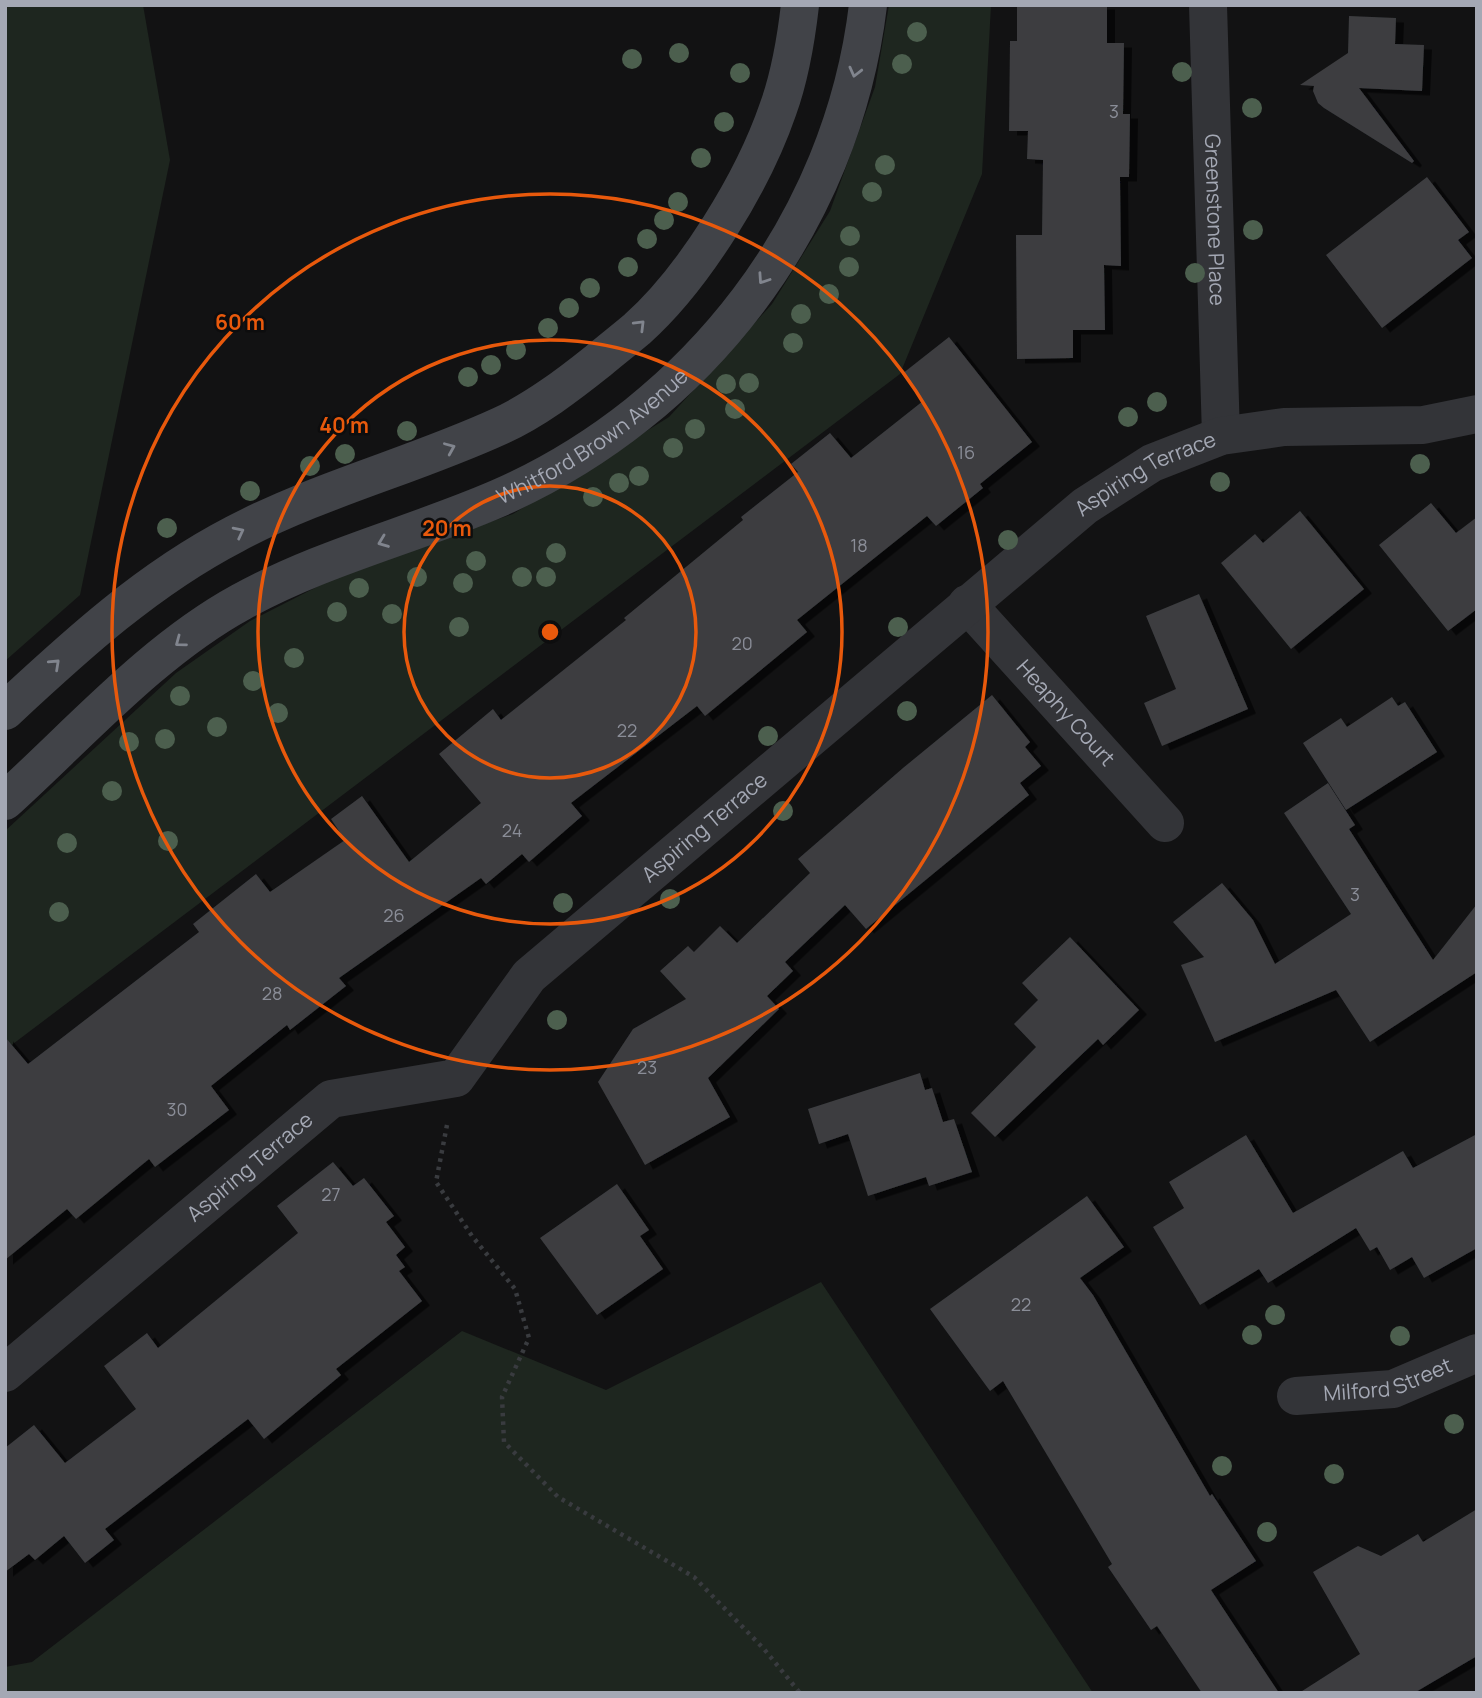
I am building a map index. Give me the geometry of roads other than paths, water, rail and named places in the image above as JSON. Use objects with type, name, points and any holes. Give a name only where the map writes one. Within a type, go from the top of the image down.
[{"type":"main road","points":[[5,711],[123,605],[184,562],[299,503],[439,452],[503,425],[568,385],[638,328],[675,288],[710,243],[746,182],[778,110],[796,43],[800,5]]},
{"type":"main road","name":"Whitford Brown Avenue","points":[[5,802],[148,667],[236,604],[272,584],[499,498],[567,463],[648,408],[701,357],[744,307],[788,243],[808,207],[847,104],[866,27],[868,5]]},
{"type":"street","name":"Greenstone Place","points":[[1208,5],[1222,436]]},
{"type":"street","name":"Aspiring Terrace","points":[[5,1373],[331,1099],[456,1077],[529,976],[1085,506],[1152,463],[1222,436],[1284,427],[1423,425],[1477,414]]},
{"type":"street","name":"Heaphy Court","points":[[967,604],[1165,823]]},
{"type":"street","name":"Milford Street","points":[[1296,1396],[1393,1390],[1477,1353]]}]
